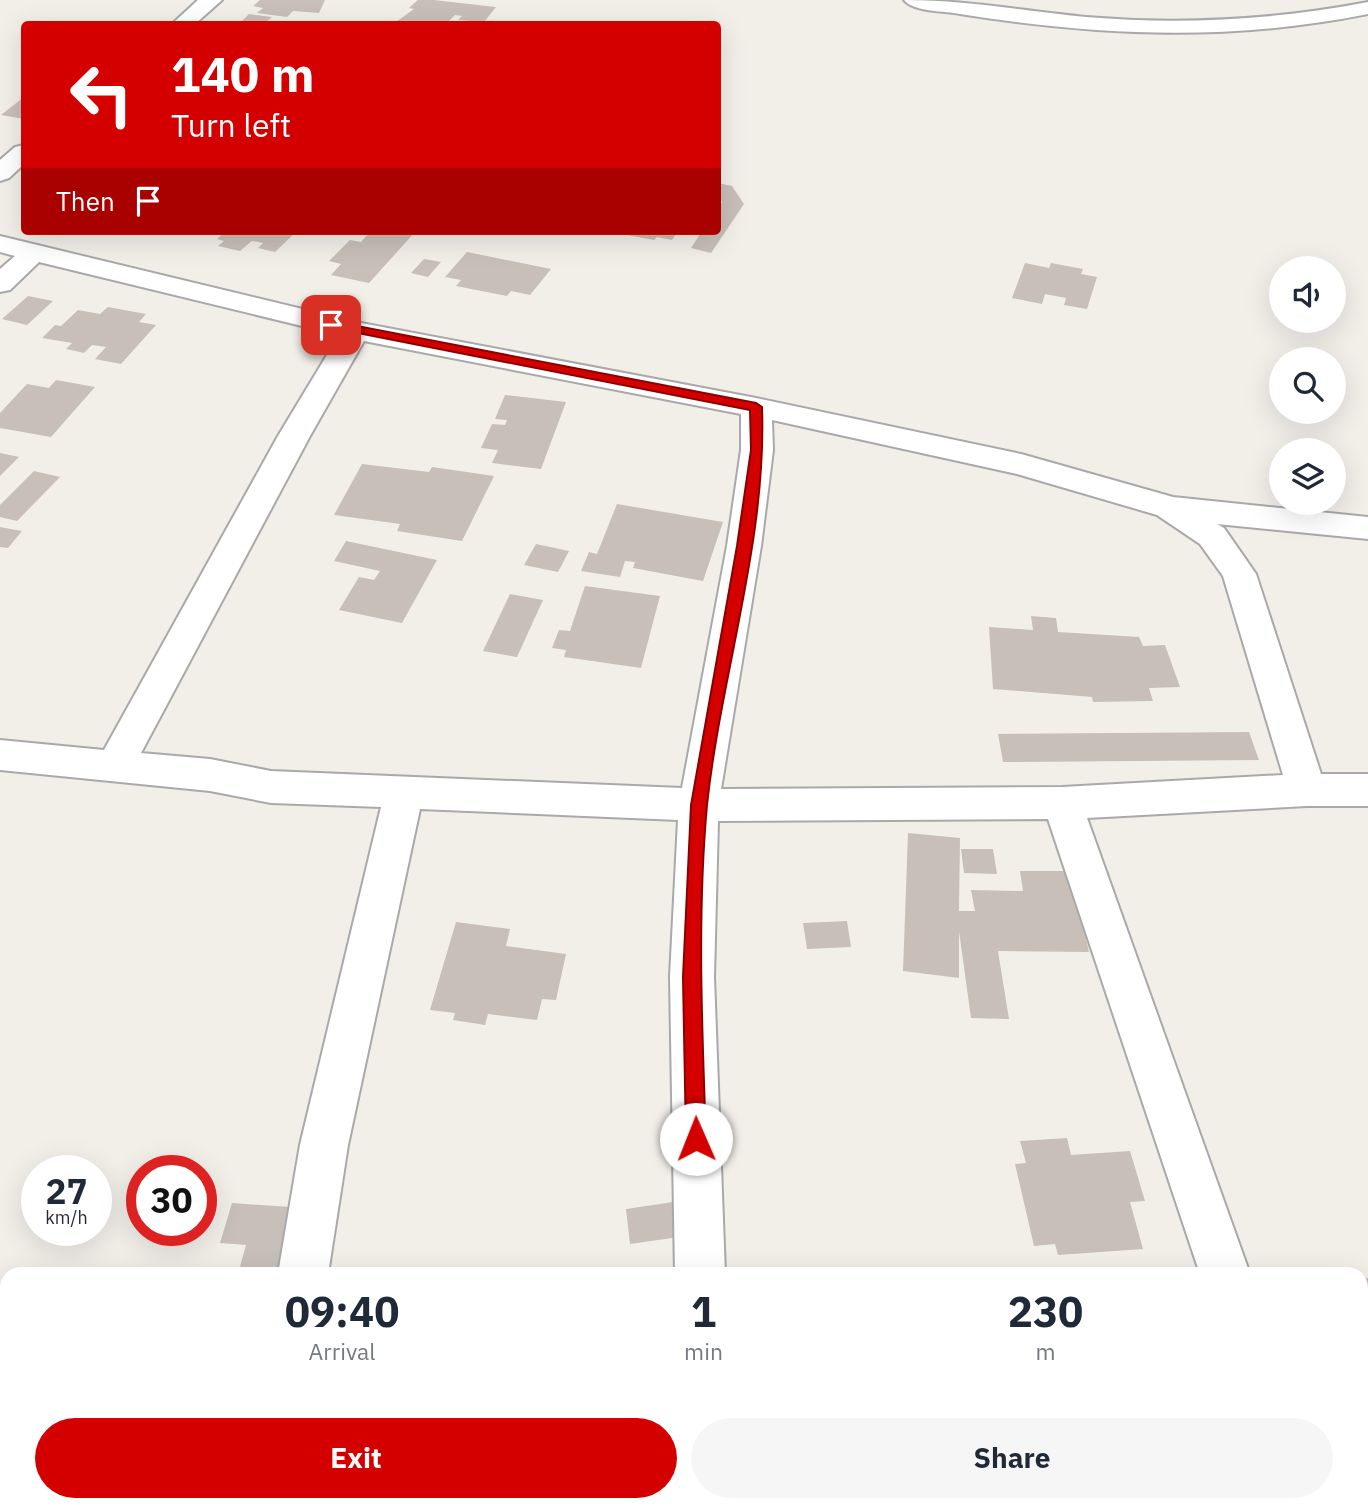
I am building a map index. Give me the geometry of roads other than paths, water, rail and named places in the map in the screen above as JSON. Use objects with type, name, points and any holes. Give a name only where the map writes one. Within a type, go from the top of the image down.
[{"type":"street","points":[[185,21],[211,0]]},
{"type":"street","points":[[915,0],[995,13],[1147,29],[1218,30],[1325,19],[1368,8]]},
{"type":"street","points":[[0,173],[21,155]]},
{"type":"street","points":[[0,244],[356,331],[756,407],[1021,464],[1169,507],[1368,528]]},
{"type":"street","points":[[0,284],[34,252]]},
{"type":"street","points":[[115,765],[294,436],[356,331]]},
{"type":"street","points":[[700,1267],[692,977],[699,805],[744,546],[757,450],[756,407]]},
{"type":"street","points":[[1169,507],[1212,536],[1239,574],[1307,790]]},
{"type":"street","points":[[0,755],[210,775],[271,787],[699,805],[1062,803],[1307,790],[1368,790]]},
{"type":"street","points":[[304,1267],[324,1145],[404,792]]},
{"type":"street","points":[[1062,803],[1223,1267]]}]
